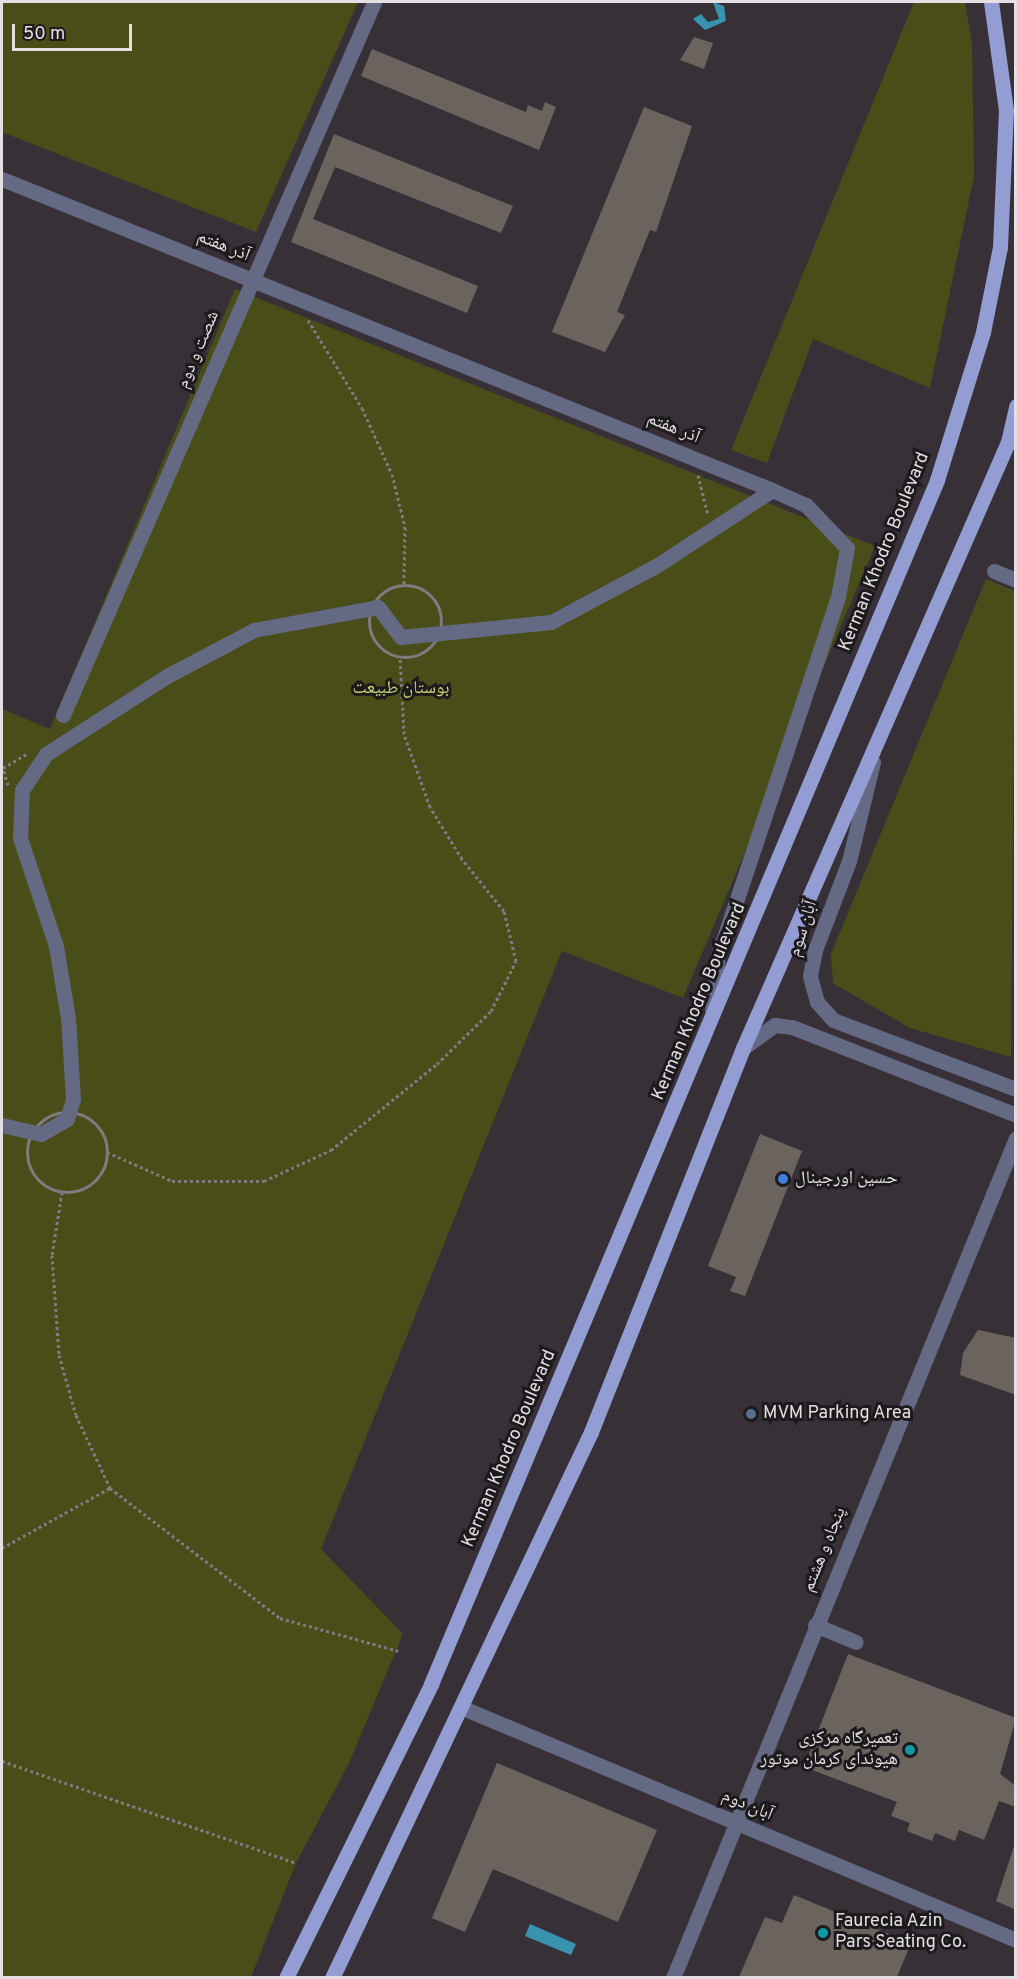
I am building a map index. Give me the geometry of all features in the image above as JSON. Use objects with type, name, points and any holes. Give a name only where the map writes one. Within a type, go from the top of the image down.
[{"type":"main road","name":"Kerman Khodro Boulevard","points":[[286,1977],[431,1684],[710,1032],[937,480],[983,332],[1000,247],[1006,110],[991,2]]},
{"type":"main road","points":[[1008,442],[1016,406]]},
{"type":"main road","points":[[333,1977],[463,1708],[591,1432],[743,1048],[873,762],[1016,427]]},
{"type":"street","name":"شصت و دوم","points":[[63,715],[250,279],[374,2]]},
{"type":"street","name":"آذر هفتم","points":[[2,179],[772,490],[806,505],[847,548],[838,597],[718,955],[710,1032]]},
{"type":"street","points":[[2,1125],[41,1134],[67,1119],[73,1099],[68,1018],[56,946],[20,837],[22,790],[46,754],[167,676],[254,630],[378,607],[400,636],[550,622],[656,566],[772,490]]},
{"type":"street","points":[[994,571],[1016,580]]},
{"type":"street","name":"آبان سوم","points":[[873,762],[849,861],[815,950],[810,976],[817,1002],[833,1020],[1016,1089]]},
{"type":"street","points":[[743,1048],[776,1025],[792,1027],[1016,1115]]},
{"type":"street","name":"پنجاه و هشتم","points":[[673,1977],[1016,1138]]},
{"type":"street","points":[[815,1625],[856,1642]]},
{"type":"street","name":"آبان دوم","points":[[463,1708],[1016,1941]]},
{"type":"path","points":[[308,320],[362,408],[392,474],[405,527],[404,585]]},
{"type":"path","points":[[363,604],[374,602]]},
{"type":"path","points":[[107,1152],[172,1181],[264,1181],[331,1150],[437,1064],[491,1011],[516,961],[504,911],[462,859],[430,807],[404,734],[400,657]]},
{"type":"path","points":[[9,789],[3,768],[37,748]]},
{"type":"path","points":[[75,1113],[76,1104]]},
{"type":"path","points":[[75,1113],[99,1127],[107,1152],[98,1178],[75,1191],[62,1192],[35,1176],[28,1146],[50,1116],[75,1113]]},
{"type":"path","points":[[62,1192],[52,1255],[58,1354],[76,1415],[110,1488],[280,1618],[399,1651]]},
{"type":"path","points":[[2,1548],[110,1488]]},
{"type":"path","points":[[2,1761],[296,1863]]},
{"type":"green space","points":[[2,2],[358,2],[256,232],[2,132]]},
{"type":"green space","points":[[914,2],[965,2],[972,44],[974,176],[930,388],[813,339],[767,463],[731,450]]},
{"type":"green space","name":"بوستان طبیعت","points":[[235,289],[875,546],[683,998],[562,951],[321,1549],[403,1634],[349,1763],[296,1863],[251,1977],[2,1977],[2,709],[50,729]]},
{"type":"green space","points":[[986,579],[1015,591],[1011,1057],[910,1028],[833,983],[831,954]]},
{"type":"water","points":[[713,2],[724,6],[726,21],[705,30],[693,19],[701,14],[708,22],[719,19]]},
{"type":"water","points":[[530,1924],[576,1944],[571,1955],[525,1936]]},
{"type":"building","points":[[694,37],[713,43],[704,69],[680,60]]},
{"type":"building","points":[[372,49],[526,112],[528,105],[542,111],[545,102],[556,107],[539,150],[361,76]]},
{"type":"building","points":[[644,107],[692,126],[656,232],[650,230],[617,312],[625,315],[605,352],[552,332]]},
{"type":"building","points":[[334,134],[513,206],[501,233],[335,167],[313,219],[478,286],[467,313],[291,242]]},
{"type":"building","points":[[760,1134],[802,1151],[745,1296],[730,1291],[736,1277],[708,1266]]},
{"type":"building","points":[[978,1330],[1016,1338],[1016,1395],[960,1375],[963,1353]]},
{"type":"building","name":"تعمیرگاه مرکزی هیوندای کرمان موتور","points":[[848,1654],[1016,1718],[1000,1774],[1016,1786],[1016,1807],[999,1801],[984,1840],[959,1830],[955,1841],[935,1833],[932,1841],[907,1831],[910,1823],[891,1816],[897,1802],[804,1767]]},
{"type":"building","points":[[497,1763],[657,1830],[618,1922],[493,1869],[465,1932],[432,1918]]},
{"type":"building","points":[[1016,1840],[1016,1910],[996,1901]]},
{"type":"building","name":"Faurecia Azin Pars Seating Co.","points":[[794,1895],[911,1943],[897,1977],[739,1977],[765,1917],[782,1923]]},
{"type":"place","name":"حسین اورجینال","points":[[783,1179]]},
{"type":"place","name":"MVM Parking Area","points":[[751,1414]]},
{"type":"place","name":"تعمیرگاه مرکزی هیوندای کرمان موتور","points":[[910,1750]]},
{"type":"place","name":"Faurecia Azin Pars Seating Co.","points":[[823,1933]]}]
